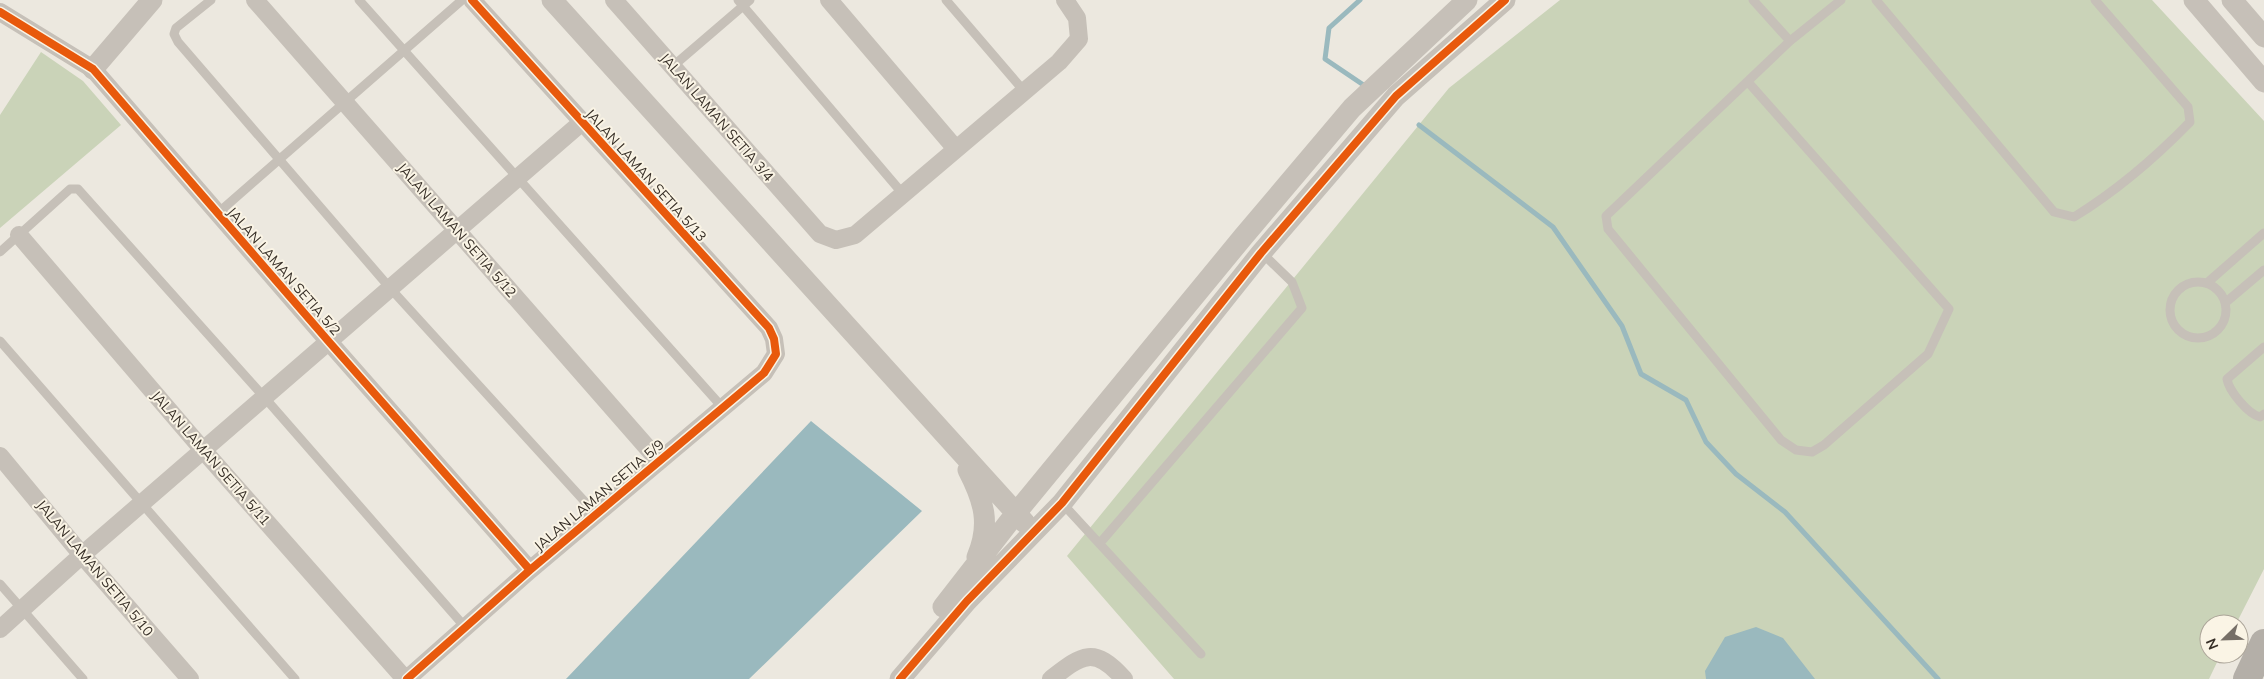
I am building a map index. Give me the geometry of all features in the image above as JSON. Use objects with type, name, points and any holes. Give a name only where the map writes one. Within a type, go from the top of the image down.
[{"type":"main road","points":[[2247,679],[2264,643]]},
{"type":"street","points":[[93,69],[152,0]]},
{"type":"street","name":"JALAN LAMAN SETIA 5/12","points":[[254,0],[659,460]]},
{"type":"street","name":"JALAN LAMAN SETIA 5/13","points":[[472,0],[581,123],[769,328],[774,339],[776,354],[764,373]]},
{"type":"street","points":[[552,0],[1033,532]]},
{"type":"street","name":"JALAN LAMAN SETIA 3/4","points":[[614,0],[820,234],[836,240],[855,235],[903,194]]},
{"type":"street","points":[[829,0],[956,148]]},
{"type":"street","points":[[903,194],[1059,62],[1079,39],[1077,18],[1065,0]]},
{"type":"street","points":[[884,679],[970,574],[1016,513],[1242,237],[1352,108],[1467,0]]},
{"type":"street","points":[[900,679],[967,601],[1062,503],[1261,252],[1396,96],[1506,0]]},
{"type":"street","points":[[2194,0],[2264,82]]},
{"type":"street","points":[[2232,0],[2264,37]]},
{"type":"street","name":"JALAN LAMAN SETIA 5/2","points":[[0,12],[93,69],[530,570]]},
{"type":"street","points":[[0,629],[82,555],[581,123]]},
{"type":"street","name":"JALAN LAMAN SETIA 5/11","points":[[20,236],[203,450],[406,679]]},
{"type":"street","name":"JALAN LAMAN SETIA 5/9","points":[[406,679],[530,570],[764,373]]},
{"type":"street","points":[[958,450],[977,487],[986,515],[984,537],[970,574]]},
{"type":"street","name":"JALAN LAMAN SETIA 5/10","points":[[0,456],[82,555],[190,679]]},
{"type":"street","points":[[1050,679],[1076,660],[1089,656],[1102,659],[1124,679]]},
{"type":"lane","points":[[211,0],[176,28],[174,34],[178,42],[390,288],[597,515]]},
{"type":"lane","points":[[359,0],[403,52],[723,408]]},
{"type":"lane","points":[[218,213],[462,0]]},
{"type":"lane","points":[[946,0],[1024,91]]},
{"type":"lane","points":[[1753,0],[1790,41]]},
{"type":"lane","points":[[1748,82],[1949,309],[1928,354],[1824,444],[1812,452],[1796,450],[1781,440],[1608,229],[1605,222],[1606,216],[1790,41],[1841,0]]},
{"type":"lane","points":[[1876,0],[2054,212],[2074,217],[2101,201],[2147,165],[2190,122],[2188,107],[2095,0]]},
{"type":"lane","points":[[672,67],[744,2],[903,194]]},
{"type":"lane","points":[[0,252],[70,189],[78,189],[265,398],[465,627]]},
{"type":"lane","points":[[2207,283],[2264,233]]},
{"type":"lane","points":[[1100,543],[1302,308],[1292,282],[1261,252]]},
{"type":"lane","points":[[2225,304],[2264,270]]},
{"type":"lane","points":[[2198,281],[2216,288],[2225,304],[2226,313],[2223,322],[2211,335],[2192,338],[2176,328],[2170,311],[2174,293],[2189,282],[2198,281]]},
{"type":"lane","points":[[0,341],[295,679]]},
{"type":"lane","points":[[2264,347],[2228,379],[2229,386],[2254,416],[2260,417],[2264,414]]},
{"type":"lane","points":[[1062,503],[1201,654]]},
{"type":"lane","points":[[0,584],[83,679]]},
{"type":"green space","points":[[1560,0],[2152,0],[2264,121],[2264,569],[2241,614],[2199,614],[2199,664],[2216,664],[2209,679],[1174,679],[1067,556],[1449,88]]},
{"type":"green space","points":[[41,52],[83,81],[121,125],[0,228],[0,115]]},
{"type":"water","points":[[811,421],[922,511],[749,679],[566,679]]},
{"type":"water","points":[[1756,627],[1783,638],[1815,679],[1706,679],[1705,671],[1725,637]]},
{"type":"waterway","points":[[1360,0],[1329,28],[1325,59],[1365,86]]},
{"type":"waterway","points":[[1419,125],[1553,227],[1622,326],[1641,374],[1686,400],[1706,442],[1736,474],[1785,512],[1938,679]]},
{"type":"cycle path","points":[[407,679],[530,570],[764,373],[776,354],[774,339],[769,328],[472,0]]},
{"type":"cycle path","points":[[900,679],[967,601],[1062,503],[1261,253],[1396,96],[1505,0]]},
{"type":"cycle path","points":[[0,12],[93,69],[330,343],[530,570]]}]
